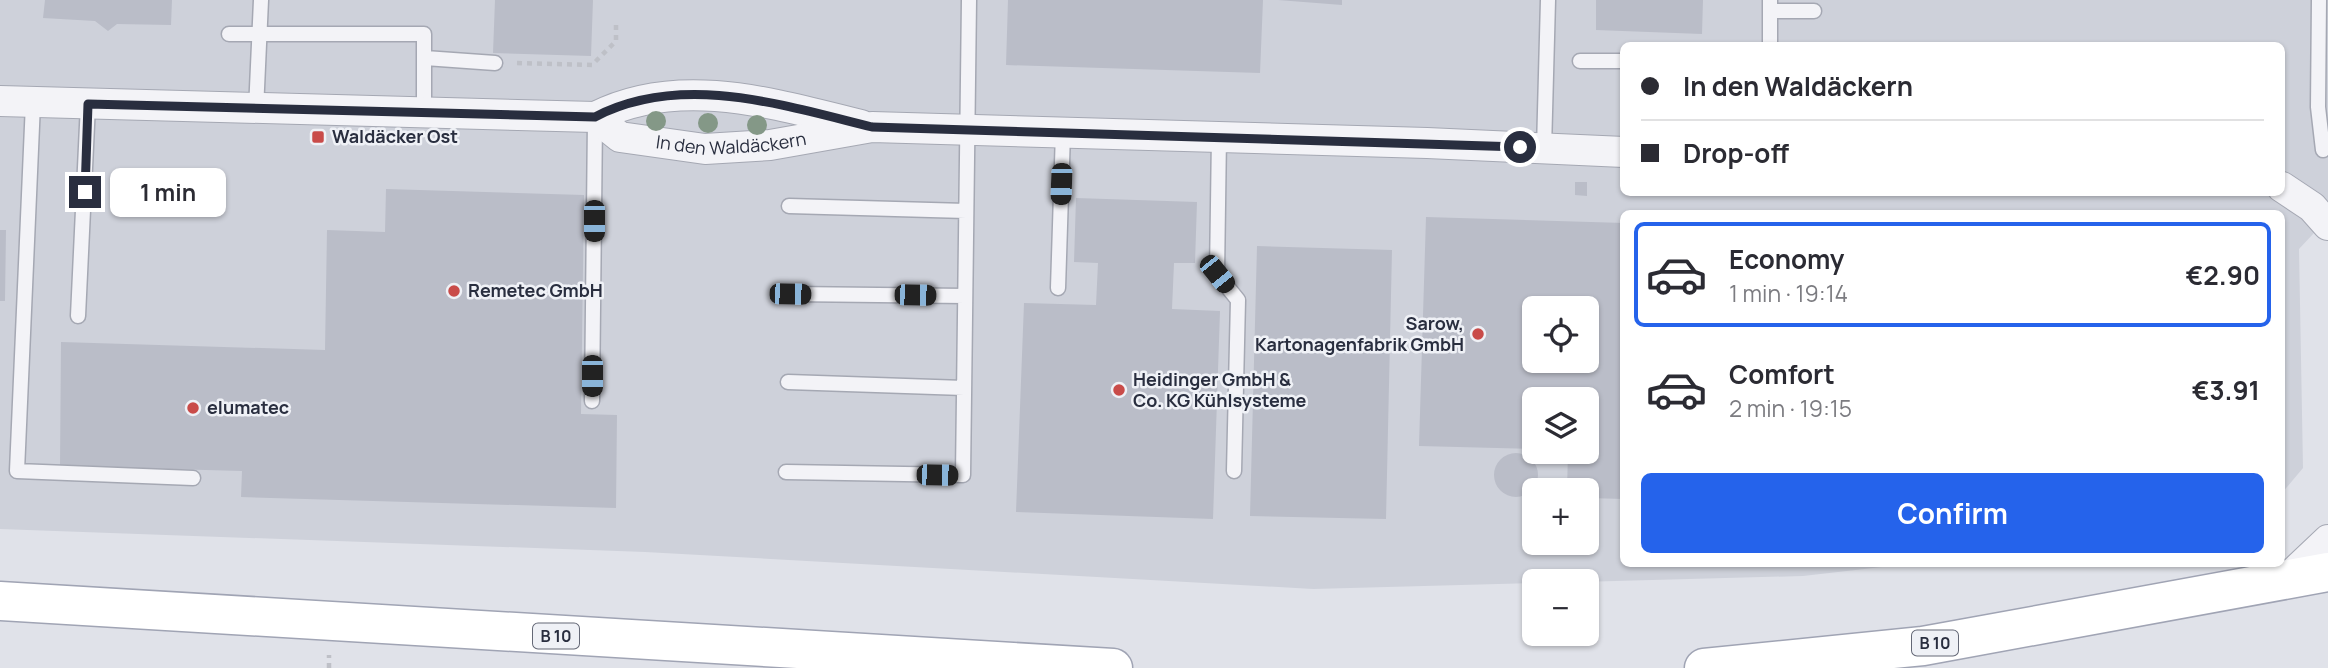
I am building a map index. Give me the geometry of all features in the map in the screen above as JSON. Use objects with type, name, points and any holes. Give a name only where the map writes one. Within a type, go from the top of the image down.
[{"type":"main road","name":"B 10","points":[[1704,668],[1923,646],[2328,572]]},
{"type":"main road","name":"B 10","points":[[0,601],[1113,668]]},
{"type":"street","name":"In den Waldäckern","points":[[0,101],[256,110],[595,117],[620,104],[641,100],[715,95],[767,102],[872,127]]},
{"type":"street","name":"In den Waldäckern","points":[[595,117],[620,137],[705,149],[770,145],[872,127],[1219,136],[1620,152]]},
{"type":"street","points":[[2285,189],[2312,207],[2328,225]]},
{"type":"street","points":[[2288,578],[2328,540]]},
{"type":"lane","points":[[256,110],[261,0]]},
{"type":"lane","points":[[786,472],[963,475],[969,0]]},
{"type":"lane","points":[[1544,149],[1548,0]]},
{"type":"lane","points":[[2319,0],[2318,107],[2323,150]]},
{"type":"lane","points":[[1770,42],[1770,6],[1814,11]]},
{"type":"lane","points":[[229,34],[424,34],[424,113]]},
{"type":"lane","points":[[425,58],[495,63]]},
{"type":"lane","points":[[1580,61],[1620,61]]},
{"type":"lane","points":[[33,103],[17,471],[193,478]]},
{"type":"lane","points":[[78,316],[88,104]]},
{"type":"lane","points":[[592,401],[595,117]]},
{"type":"lane","points":[[1058,288],[1063,132]]},
{"type":"lane","points":[[1219,136],[1217,274],[1238,300],[1234,471]]},
{"type":"lane","points":[[789,206],[966,211]]},
{"type":"lane","points":[[790,294],[965,296]]},
{"type":"lane","points":[[788,382],[964,388]]},
{"type":"path","points":[[495,63],[592,65],[616,41],[616,23]]},
{"type":"shaded area","points":[[0,0],[2328,0],[2328,218],[2299,249],[2303,468],[2285,489],[2285,210],[1620,210],[1620,567],[1882,567],[1803,576],[1599,581],[1599,569],[1522,569],[1522,583],[1313,589],[645,552],[0,529]]},
{"type":"building","points":[[45,0],[172,0],[171,25],[117,24],[108,31],[95,21],[43,18]]},
{"type":"building","points":[[495,0],[593,0],[591,56],[493,53]]},
{"type":"building","points":[[1008,0],[1263,0],[1260,73],[1006,65]]},
{"type":"building","points":[[1278,0],[1342,0],[1342,5]]},
{"type":"building","points":[[1596,0],[1703,0],[1702,34],[1596,30]]},
{"type":"building","points":[[1575,182],[1587,182],[1587,196],[1575,195]]},
{"type":"building","name":"Remetec GmbH","points":[[386,189],[584,195],[581,414],[617,415],[616,508],[241,497],[242,471],[60,466],[61,342],[325,350],[327,230],[385,232]]},
{"type":"building","name":"Heidinger GmbH & Co. KG Kühlsysteme","points":[[1076,198],[1197,202],[1195,263],[1174,263],[1172,309],[1220,311],[1213,519],[1016,512],[1024,303],[1096,305],[1098,263],[1074,262]]},
{"type":"building","name":"Sarow, Kartonagenfabrik GmbH","points":[[1426,217],[1620,223],[1620,499],[1599,498],[1599,478],[1567,478],[1568,464],[1599,464],[1599,387],[1522,387],[1522,449],[1419,446]]},
{"type":"building","points":[[0,230],[6,230],[5,301],[0,301]]},
{"type":"building","name":"Heidinger GmbH & Co. KG Kühlsysteme","points":[[1257,246],[1392,250],[1386,519],[1250,516]]},
{"type":"building","points":[[1522,454],[1522,464],[1534,464],[1537,478],[1522,478],[1522,496],[1508,495],[1496,483],[1496,467],[1508,455]]},
{"type":"place","name":"Waldäcker Ost","points":[[318,137]]},
{"type":"place","name":"Remetec GmbH","points":[[454,291]]},
{"type":"place","name":"Sarow, Kartonagenfabrik GmbH","points":[[1478,334]]},
{"type":"place","name":"Heidinger GmbH & Co. KG Kühlsysteme","points":[[1119,390]]},
{"type":"place","name":"elumatec","points":[[193,408]]},
{"type":"route","points":[[85,192],[88,104],[595,117],[620,104],[641,100],[715,95],[767,102],[872,127],[1520,147]]}]
